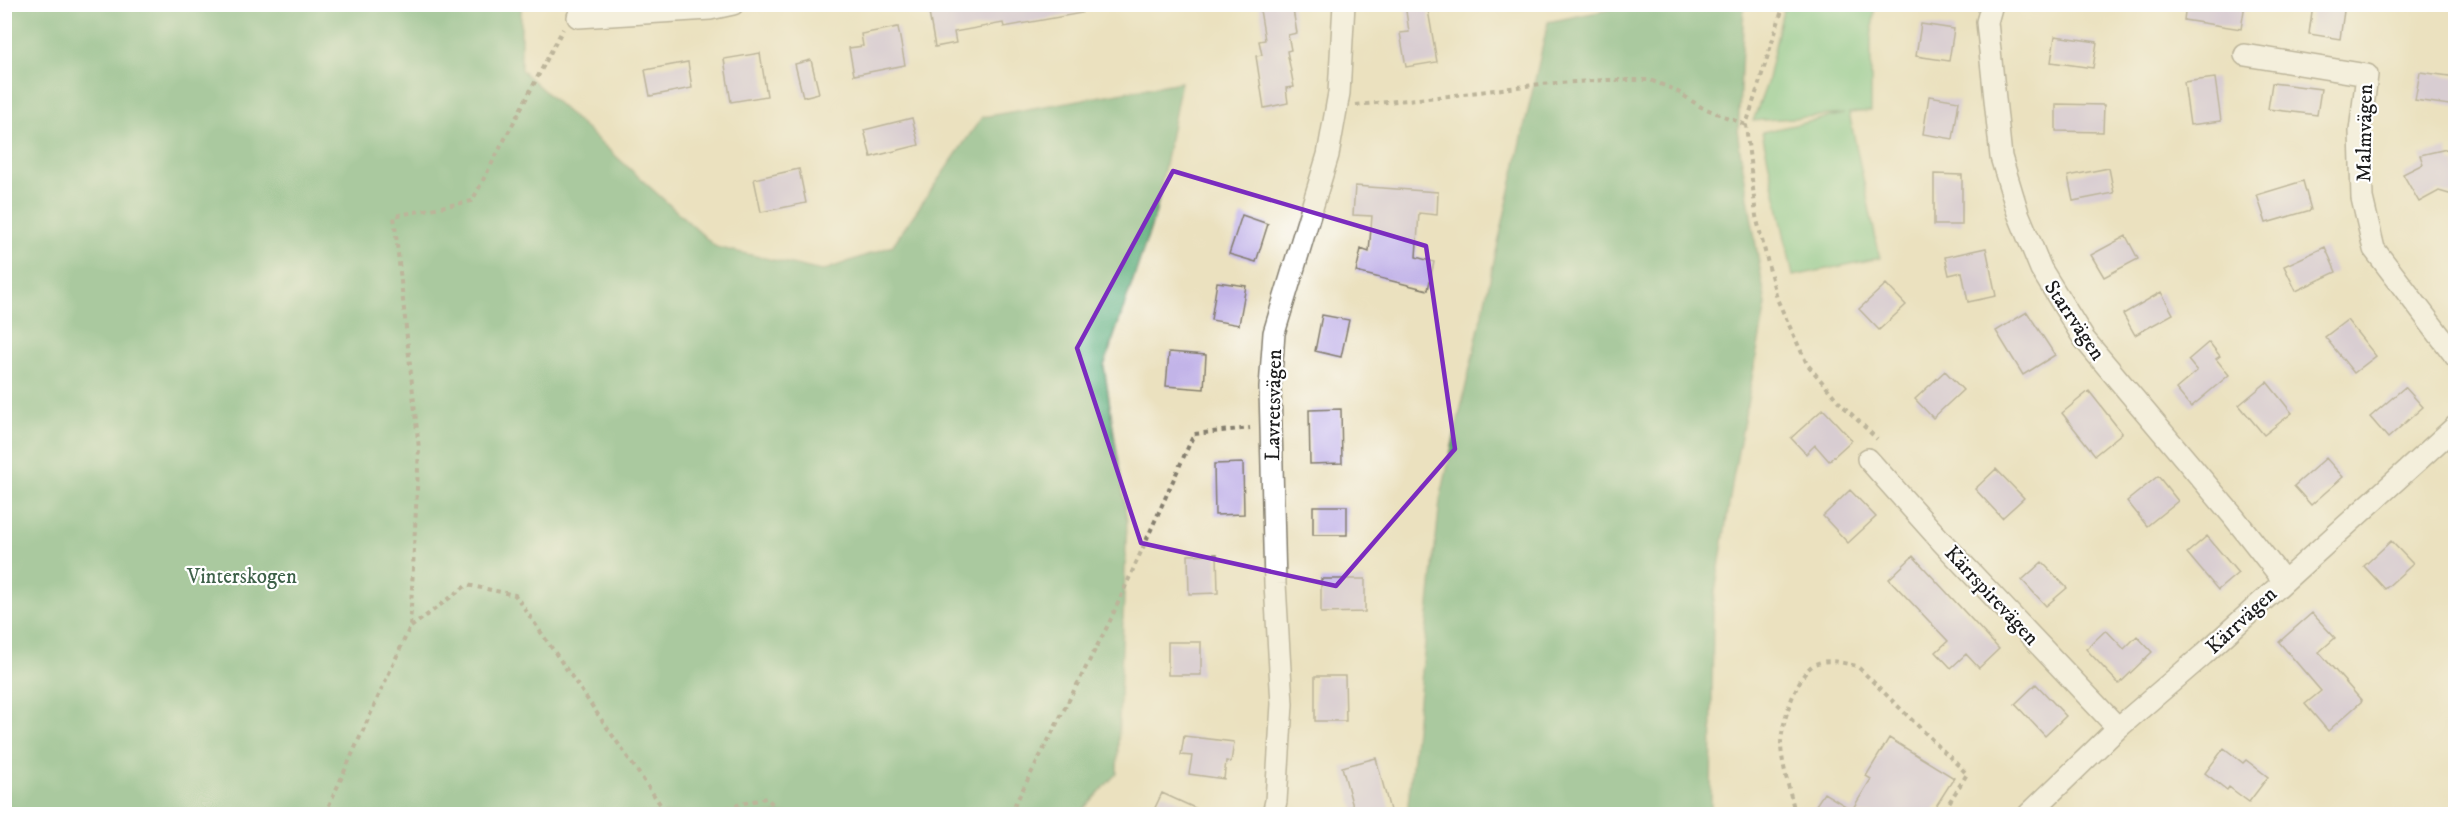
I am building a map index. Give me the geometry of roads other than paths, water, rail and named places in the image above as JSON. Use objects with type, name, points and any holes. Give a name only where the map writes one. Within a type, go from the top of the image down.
[{"type":"street","points":[[571,21],[710,9],[733,4]]},
{"type":"street","name":"Lavretsvägen","points":[[1273,814],[1276,801],[1282,704],[1275,584],[1270,388],[1274,333],[1329,155],[1339,93],[1344,4]]},
{"type":"street","name":"Starrvägen","points":[[1992,4],[1987,22],[2001,157],[2018,213],[2041,269],[2084,339],[2233,516],[2284,581]]},
{"type":"street","name":"Malmvägen","points":[[2245,55],[2367,75],[2360,131],[2362,198],[2374,249],[2456,357]]},
{"type":"street","name":"Kärrvägen","points":[[2036,812],[2118,728],[2203,655],[2456,426]]},
{"type":"street","name":"Kärrspirevägen","points":[[1868,459],[1942,542],[2118,728]]},
{"type":"park label","name":"Vinterskogen","points":[[242,576]]}]
